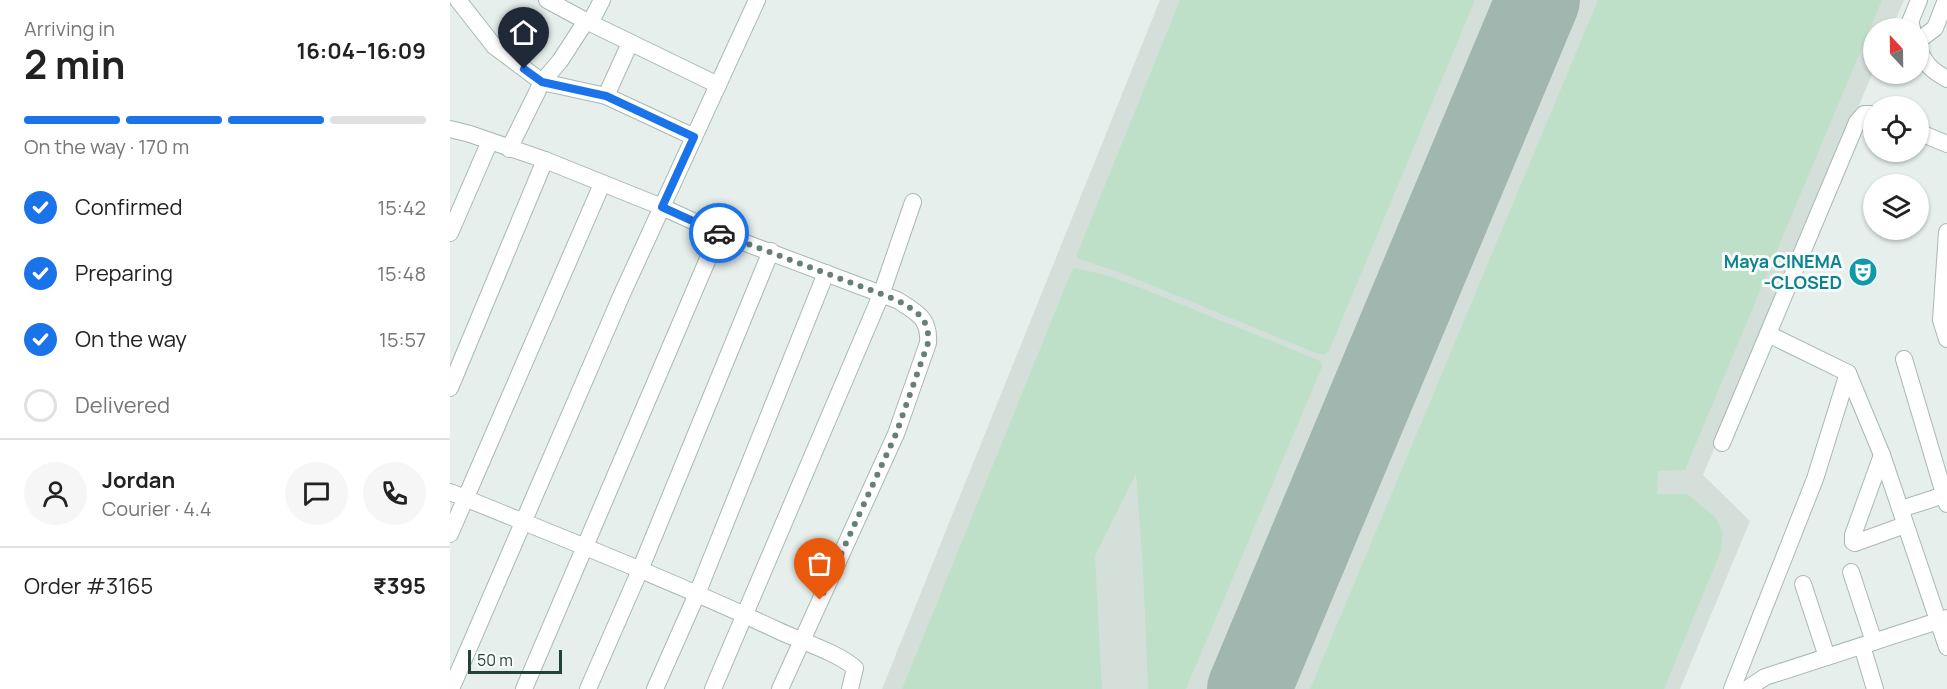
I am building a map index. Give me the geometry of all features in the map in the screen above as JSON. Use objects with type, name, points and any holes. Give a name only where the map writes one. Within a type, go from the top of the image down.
[{"type":"street","points":[[458,0],[494,46],[542,82],[606,96],[694,137]]},
{"type":"street","points":[[547,0],[718,85]]},
{"type":"street","points":[[509,148],[542,82],[560,61],[579,14],[602,0]]},
{"type":"street","points":[[451,689],[622,294],[757,0]]},
{"type":"street","points":[[1912,18],[1919,0]]},
{"type":"street","points":[[1929,33],[1935,28],[1946,0]]},
{"type":"street","points":[[606,96],[630,42]]},
{"type":"street","points":[[1929,66],[1947,79]]},
{"type":"street","points":[[1722,443],[1857,122],[1863,115]]},
{"type":"street","points":[[450,129],[545,160],[662,207],[719,233],[897,300],[920,315],[926,323],[929,333],[928,343],[896,434],[780,689]]},
{"type":"street","points":[[1929,137],[1947,144]]},
{"type":"street","points":[[450,233],[490,141]]},
{"type":"street","points":[[450,388],[545,160]]},
{"type":"street","points":[[450,534],[457,495],[602,184]]},
{"type":"street","points":[[713,689],[881,294],[913,202]]},
{"type":"street","points":[[1947,232],[1941,320],[1947,339]]},
{"type":"street","points":[[524,689],[719,233]]},
{"type":"street","points":[[588,689],[640,570],[771,251]]},
{"type":"street","points":[[655,689],[697,594],[826,273]]},
{"type":"street","points":[[1768,334],[1848,373],[1882,455],[1903,517],[1943,619],[1947,647]]},
{"type":"street","points":[[1882,455],[1852,535],[1855,543],[1903,517],[1946,498],[1904,359]]},
{"type":"street","points":[[1732,689],[1815,479],[1848,373]]},
{"type":"street","points":[[457,495],[697,594],[846,660],[855,668],[850,689]]},
{"type":"street","points":[[1851,572],[1868,644],[1875,689]]},
{"type":"street","points":[[1803,584],[1827,657]]},
{"type":"street","points":[[1747,689],[1765,677],[1943,619]]},
{"type":"shaded area","points":[[1160,0],[1904,0],[1896,18],[1863,18],[1863,84],[1868,84],[1703,475],[1750,521],[1680,689],[882,689]]},
{"type":"green space","points":[[1180,0],[1475,0],[1329,351],[1325,354],[1318,354],[1129,276],[1077,258]]},
{"type":"green space","points":[[1598,0],[1882,0],[1874,18],[1863,18],[1863,45],[1685,470],[1658,471],[1657,494],[1687,494],[1715,517],[1723,533],[1721,551],[1664,689],[1310,689]]},
{"type":"green space","points":[[1074,268],[1106,275],[1136,286],[1316,359],[1321,362],[1322,367],[1186,689],[1148,689],[1136,474],[1095,556],[1102,689],[902,689],[1070,275]]},
{"type":"runway","points":[[1249,689],[1538,0]]},
{"type":"way so far","points":[[719,233],[897,300],[920,315],[929,333],[928,343],[896,434],[820,600]]},
{"type":"place","name":"Maya CINEMA -CLOSED","points":[[1863,272]]},
{"type":"route","points":[[524,69],[542,82],[606,96],[694,137],[662,207],[719,233]]}]
